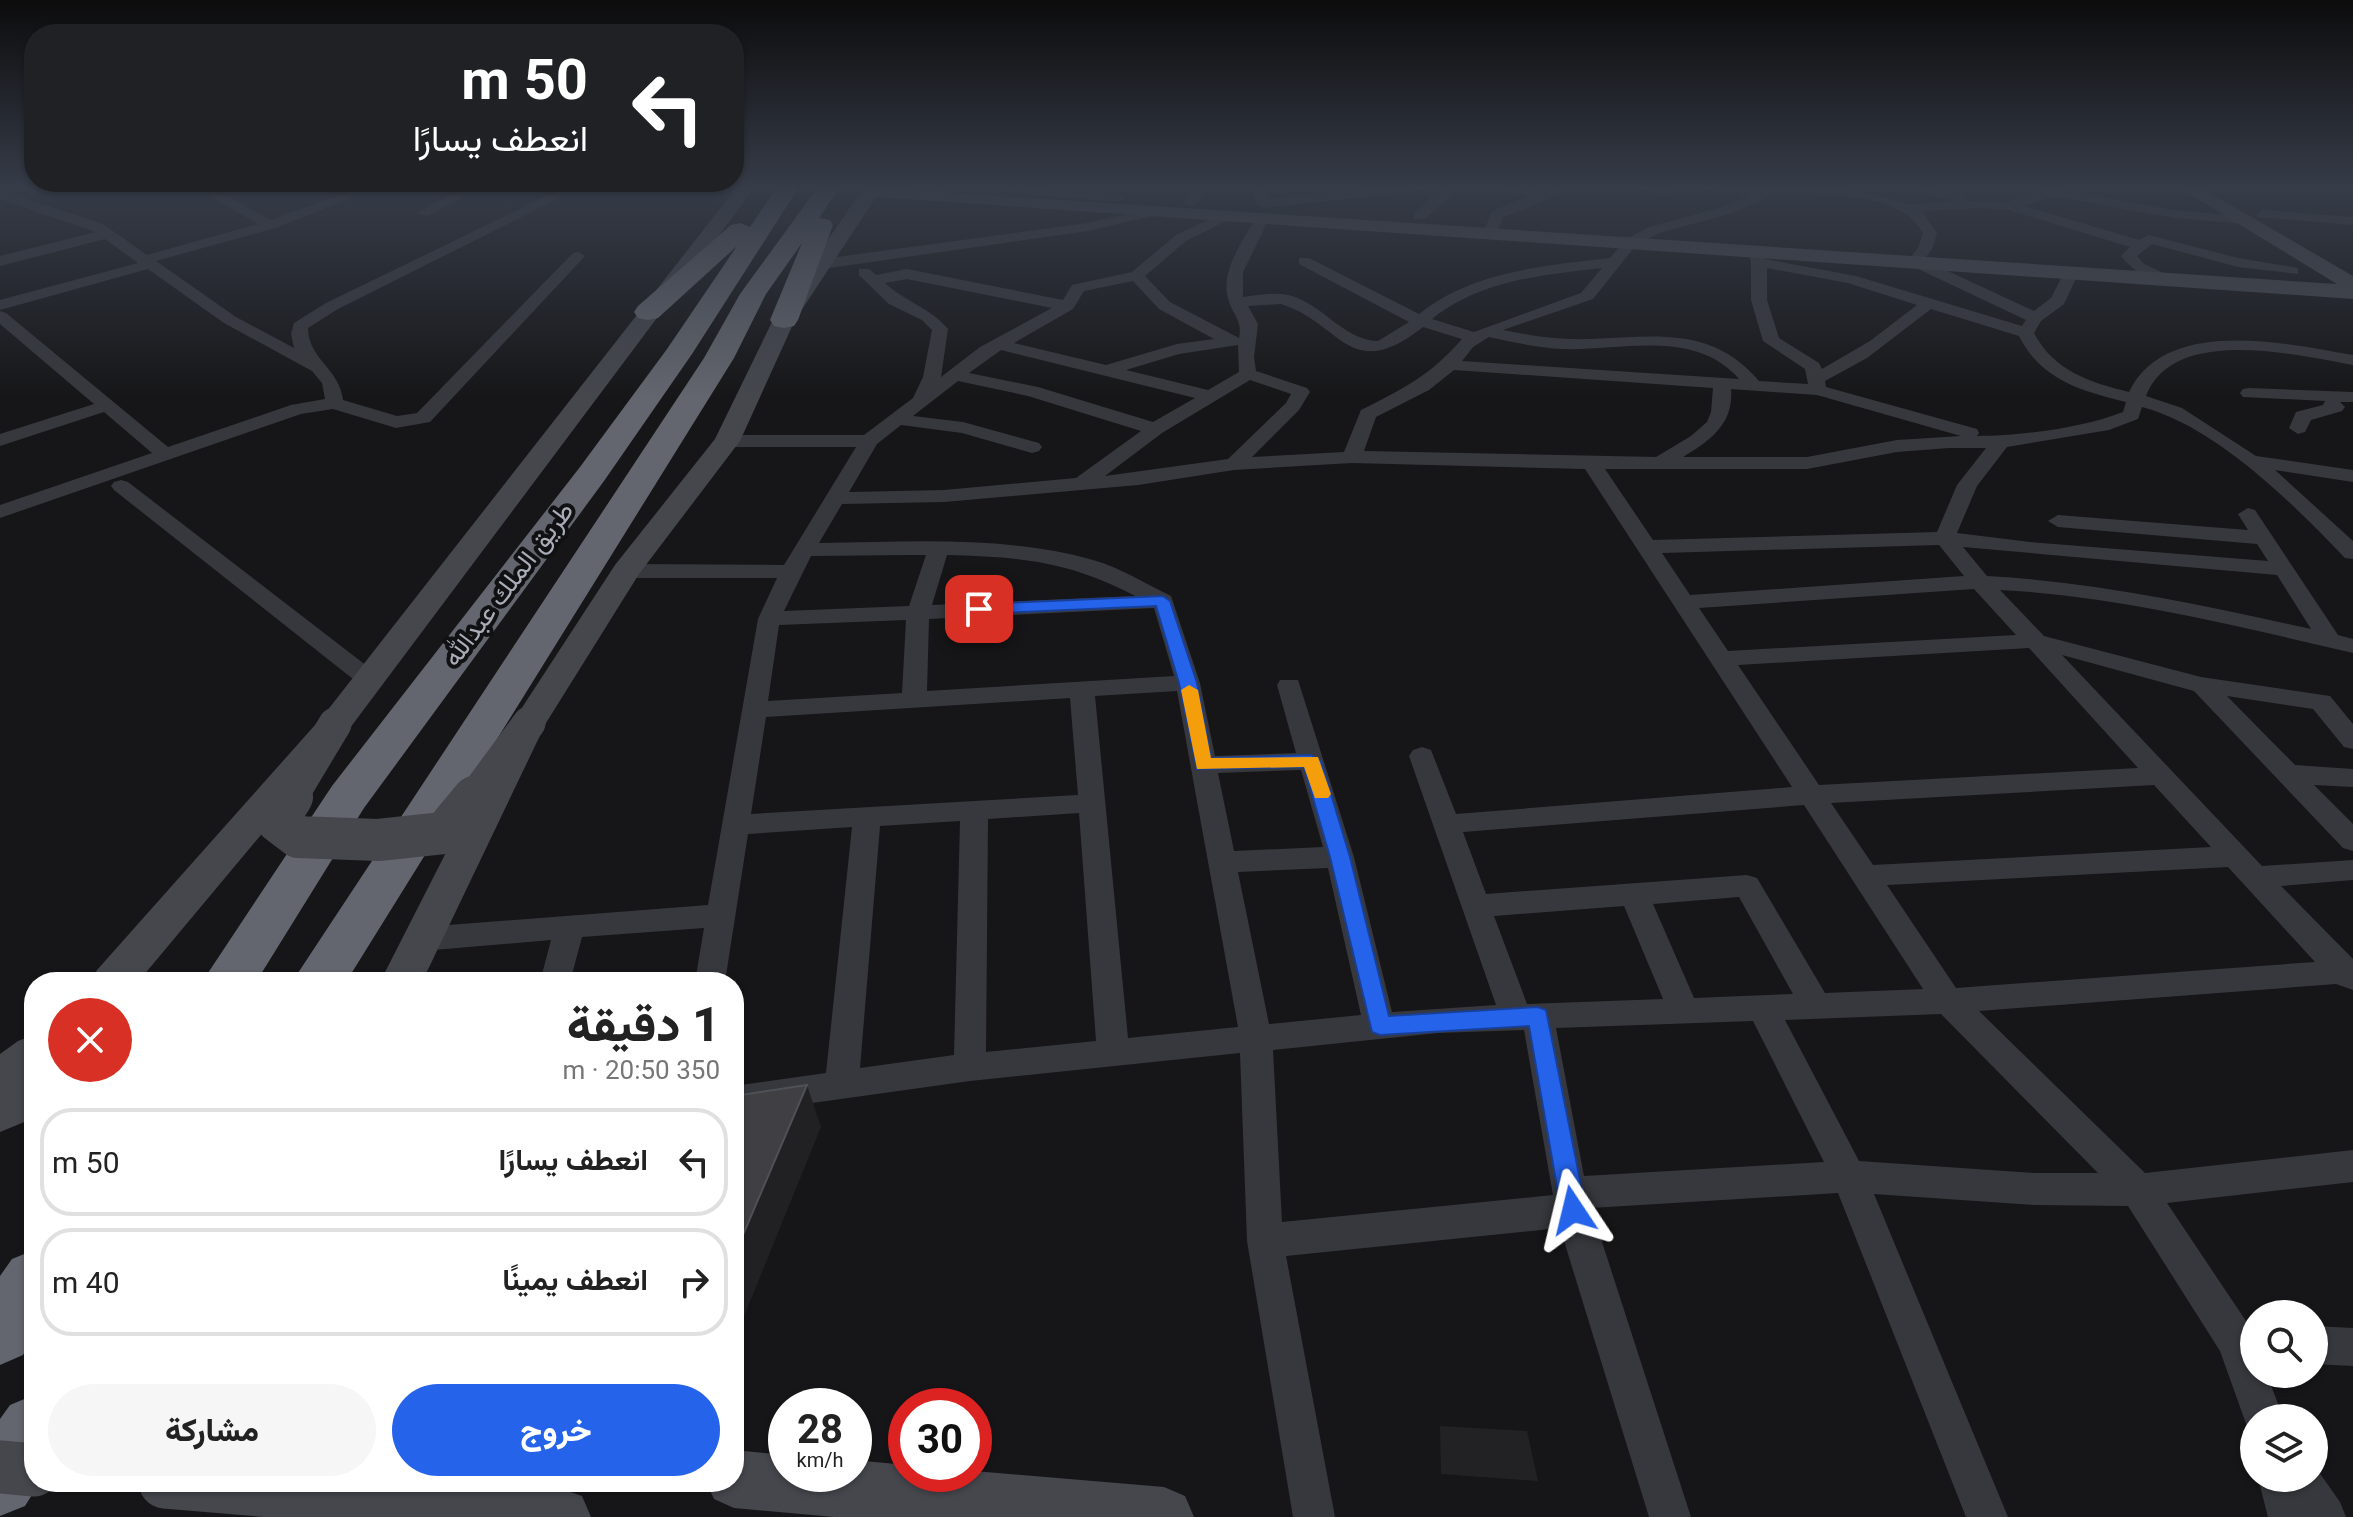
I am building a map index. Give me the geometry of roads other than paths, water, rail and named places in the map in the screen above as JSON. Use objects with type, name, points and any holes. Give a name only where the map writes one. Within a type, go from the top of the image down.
[{"type":"highway","points":[[648,312],[708,258]]},
{"type":"highway","name":"طريق الملك عبدالله","points":[[234,972],[348,797],[592,474],[678,354],[741,258]]},
{"type":"highway","name":"طريق الملك عبدالله","points":[[324,972],[719,358],[753,294],[779,258]]},
{"type":"highway","points":[[784,320],[808,258]]},
{"type":"highway","points":[[0,1332],[24,1296]]},
{"type":"highway","points":[[0,1481],[24,1444]]},
{"type":"main road","points":[[690,258],[367,678],[335,724],[277,821],[298,837],[378,840],[444,833],[529,723],[626,571],[727,441],[784,320],[839,258]]},
{"type":"main road","points":[[1804,258],[1915,262],[2353,292]]},
{"type":"main road","points":[[2314,258],[2353,285]]},
{"type":"main road","points":[[406,972],[529,723]]},
{"type":"main road","points":[[121,972],[335,724]]},
{"type":"main road","points":[[0,1080],[24,1062]]},
{"type":"main road","points":[[0,1112],[24,1101]]},
{"type":"main road","points":[[0,1467],[24,1469]]},
{"type":"main road","points":[[744,1480],[1164,1517]]},
{"type":"main road","points":[[255,1517],[266,1492]]},
{"type":"main road","points":[[291,1492],[561,1517]]},
{"type":"street","points":[[141,258],[230,320],[325,372]]},
{"type":"street","points":[[0,305],[161,258]]},
{"type":"street","points":[[334,403],[334,390],[325,372],[302,348],[300,326],[332,306],[430,258]]},
{"type":"street","points":[[0,512],[297,409],[334,403],[396,422],[423,418],[576,258]]},
{"type":"street","points":[[837,263],[873,258]]},
{"type":"street","points":[[712,972],[769,619],[791,572],[869,441],[999,344],[1067,306],[1078,288],[1137,275],[1157,258]]},
{"type":"street","points":[[1242,258],[1235,272],[1235,297],[1250,324],[1240,340],[1248,374]]},
{"type":"street","points":[[1352,457],[1368,414],[1423,386],[1450,365],[1467,343],[1481,335],[1587,296],[1619,258]]},
{"type":"street","points":[[1757,258],[1759,300],[1771,341],[1813,367],[1817,384]]},
{"type":"street","points":[[1764,258],[2031,325]]},
{"type":"street","points":[[1918,258],[1915,262],[2031,325]]},
{"type":"street","points":[[2130,258],[2139,267],[2163,278]]},
{"type":"street","points":[[2222,258],[2293,271]]},
{"type":"street","points":[[1304,261],[1418,320],[1481,335],[1567,344],[1667,340],[1699,347],[1731,362],[1753,385]]},
{"type":"street","points":[[1238,303],[1287,301],[1340,334],[1375,346],[1389,342],[1450,299],[1491,282],[1540,271],[1616,262]]},
{"type":"street","points":[[837,263],[874,280],[895,301],[928,317],[940,329],[932,377],[921,401]]},
{"type":"street","points":[[2071,272],[2058,301],[2031,325],[2031,349],[2052,368],[2086,386],[2173,411],[2195,422],[2248,461],[2348,544]]},
{"type":"street","points":[[874,280],[907,274],[1067,306]]},
{"type":"street","points":[[1137,275],[1154,300],[1240,340]]},
{"type":"street","points":[[1817,384],[1867,353],[1930,302]]},
{"type":"street","points":[[0,316],[166,455]]},
{"type":"street","points":[[1108,370],[1177,349],[1240,340]]},
{"type":"street","points":[[999,344],[1211,396]]},
{"type":"street","points":[[835,498],[944,496],[1138,479],[1234,464],[1352,457],[1591,463],[1807,463],[1897,446],[2001,442],[2109,424],[2131,415],[2143,381],[2193,349],[2265,347],[2353,360]]},
{"type":"street","points":[[1450,365],[1753,385],[1817,384],[2001,442]]},
{"type":"street","points":[[1083,483],[1155,429],[1248,374],[1301,392],[1293,406],[1234,464]]},
{"type":"street","points":[[955,375],[1032,391],[1155,429]]},
{"type":"street","points":[[1660,463],[1719,423],[1725,403],[1721,382]]},
{"type":"street","points":[[2249,393],[2353,397]]},
{"type":"street","points":[[2298,428],[2303,416],[2336,407],[2319,397]]},
{"type":"street","points":[[0,529],[295,424],[334,403]]},
{"type":"street","points":[[0,440],[105,406]]},
{"type":"street","points":[[897,419],[973,430],[1032,447]]},
{"type":"street","points":[[727,441],[869,441]]},
{"type":"street","points":[[1945,538],[1967,485],[2001,442]]},
{"type":"street","points":[[2248,461],[2353,476]]},
{"type":"street","points":[[1591,463],[1948,1001],[2138,1190],[2240,1334]]},
{"type":"street","points":[[121,486],[367,678]]},
{"type":"street","points":[[2248,514],[2329,640]]},
{"type":"street","points":[[2076,553],[2058,521],[2263,538]]},
{"type":"street","points":[[1945,538],[1980,582],[2350,974]]},
{"type":"street","points":[[1647,547],[1945,538],[2076,553],[2225,562],[2286,570]]},
{"type":"street","points":[[804,550],[1029,554],[1088,565],[1163,601],[1188,683],[1256,1038],[1265,1241],[1314,1517]]},
{"type":"street","points":[[914,700],[918,612],[938,550]]},
{"type":"street","points":[[626,571],[791,572]]},
{"type":"street","points":[[1683,602],[1980,582],[2035,585],[2173,605],[2353,646]]},
{"type":"street","points":[[769,619],[1163,601]]},
{"type":"street","points":[[1720,659],[2035,641],[2202,685],[2353,841]]},
{"type":"street","points":[[753,710],[1188,683]]},
{"type":"street","points":[[2196,684],[2321,702],[2353,741]]},
{"type":"street","points":[[1289,685],[1340,857],[1380,1026]]},
{"type":"street","points":[[1082,689],[1113,1052]]},
{"type":"street","points":[[1422,756],[1476,906],[1527,1017],[1572,1202],[1670,1517]]},
{"type":"street","points":[[1204,765],[1311,761]]},
{"type":"street","points":[[2289,774],[2353,778]]},
{"type":"street","points":[[1446,824],[1811,795],[2161,776]]},
{"type":"street","points":[[735,825],[1092,803]]},
{"type":"street","points":[[970,1067],[974,810]]},
{"type":"street","points":[[842,1083],[867,816]]},
{"type":"street","points":[[1222,862],[1340,857]]},
{"type":"street","points":[[1864,876],[2246,867],[2353,870]]},
{"type":"street","points":[[1476,906],[1747,886],[1816,1006]]},
{"type":"street","points":[[1634,894],[1684,1011]]},
{"type":"street","points":[[422,939],[721,915]]},
{"type":"street","points":[[558,972],[570,927]]},
{"type":"street","points":[[744,1098],[970,1067],[1380,1026],[1527,1017],[1948,1001],[2350,974]]},
{"type":"street","points":[[1763,1009],[1849,1176],[1987,1517]]},
{"type":"street","points":[[1265,1241],[1572,1202],[1849,1176],[2035,1189],[2138,1190],[2353,1166]]},
{"type":"street","points":[[2328,1346],[2353,1347]]},
{"type":"street","points":[[2283,1492],[2289,1517]]},
{"type":"street","points":[[2308,1492],[2325,1517]]}]
